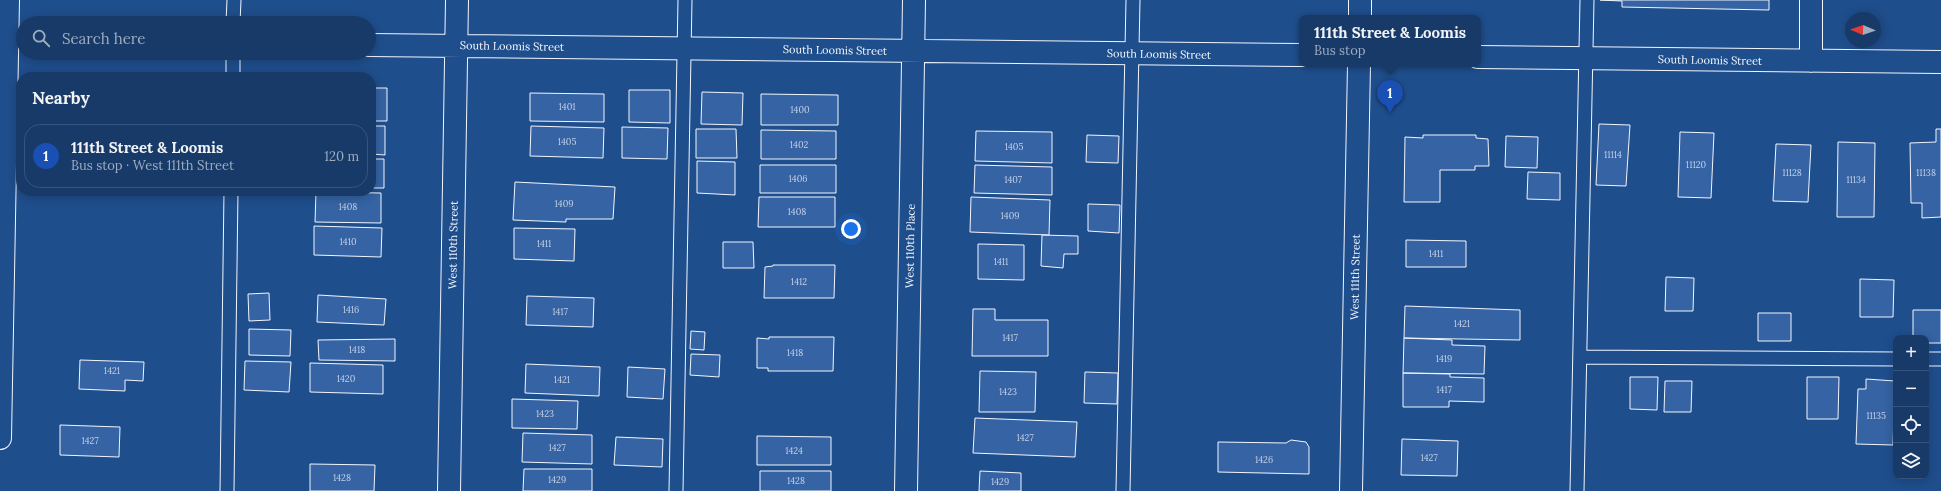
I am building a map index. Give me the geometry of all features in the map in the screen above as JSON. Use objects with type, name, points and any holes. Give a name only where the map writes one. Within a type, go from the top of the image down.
[{"type":"street","points":[[0,438],[10,41],[8,0]]},
{"type":"street","name":"West 110th Street","points":[[450,491],[457,0]]},
{"type":"street","name":"West 110th Place","points":[[906,491],[914,0]]},
{"type":"street","points":[[1360,0],[1360,15]]},
{"type":"street","points":[[1810,61],[1811,0]]},
{"type":"street","name":"South Loomis Street","points":[[376,45],[1299,55]]},
{"type":"street","name":"South Loomis Street","points":[[1481,57],[1941,62]]},
{"type":"street","name":"West 111th Street","points":[[1351,491],[1359,67]]},
{"type":"lane","points":[[233,16],[234,0]]},
{"type":"lane","points":[[676,491],[685,0]]},
{"type":"lane","points":[[1123,491],[1133,0]]},
{"type":"lane","points":[[1577,491],[1587,0]]},
{"type":"lane","points":[[233,60],[233,72]]},
{"type":"lane","points":[[226,491],[231,196]]},
{"type":"lane","points":[[1580,357],[1893,359]]},
{"type":"lane","points":[[1929,359],[1941,359]]},
{"type":"building","points":[[1600,0],[1769,0],[1769,10],[1622,7],[1622,1]]},
{"type":"building","points":[[376,88],[387,88],[387,121],[376,121]]},
{"type":"building","points":[[629,90],[670,90],[670,123],[629,122]]},
{"type":"building","points":[[702,92],[743,93],[742,125],[701,124]]},
{"type":"building","points":[[530,93],[604,94],[604,122],[530,121]]},
{"type":"building","points":[[761,94],[838,95],[838,125],[761,125]]},
{"type":"building","points":[[1599,124],[1630,125],[1626,186],[1596,185]]},
{"type":"building","points":[[376,126],[385,126],[385,155],[376,154]]},
{"type":"building","points":[[531,126],[604,128],[603,158],[530,156]]},
{"type":"building","points":[[622,127],[668,128],[667,159],[622,158]]},
{"type":"building","points":[[696,129],[736,129],[737,158],[696,158]]},
{"type":"building","points":[[1936,129],[1941,129],[1941,217],[1922,218],[1922,203],[1911,203],[1910,143],[1936,142]]},
{"type":"building","points":[[761,130],[836,131],[836,159],[761,159]]},
{"type":"building","points":[[976,131],[1052,132],[1052,163],[975,161]]},
{"type":"building","points":[[1680,132],[1714,133],[1711,198],[1678,197]]},
{"type":"building","points":[[1087,135],[1119,136],[1118,163],[1086,162]]},
{"type":"building","points":[[1423,135],[1476,135],[1476,138],[1488,139],[1489,166],[1475,166],[1475,170],[1440,170],[1440,202],[1404,202],[1405,137],[1423,138]]},
{"type":"building","points":[[1506,136],[1538,137],[1537,168],[1505,167]]},
{"type":"building","points":[[1838,142],[1875,143],[1874,217],[1837,217]]},
{"type":"building","points":[[1776,144],[1811,145],[1808,202],[1773,201]]},
{"type":"building","points":[[376,159],[384,159],[384,188],[376,188]]},
{"type":"building","points":[[697,161],[735,162],[735,195],[697,193]]},
{"type":"building","points":[[760,165],[836,165],[836,193],[760,193]]},
{"type":"building","points":[[975,165],[1052,167],[1052,195],[974,193]]},
{"type":"building","points":[[1528,172],[1560,173],[1560,200],[1527,199]]},
{"type":"building","points":[[515,182],[615,187],[613,219],[566,219],[566,222],[513,220]]},
{"type":"building","points":[[376,193],[381,193],[381,223],[315,222],[316,196],[376,196]]},
{"type":"building","points":[[759,197],[835,197],[835,227],[758,227]]},
{"type":"building","points":[[971,197],[1050,200],[1049,235],[970,232]]},
{"type":"building","points":[[1088,204],[1120,205],[1119,233],[1088,231]]},
{"type":"building","points":[[314,226],[382,228],[381,257],[314,255]]},
{"type":"building","points":[[514,228],[575,229],[574,261],[514,259]]},
{"type":"building","points":[[1042,235],[1078,236],[1078,254],[1064,254],[1063,268],[1041,266]]},
{"type":"building","points":[[1406,240],[1466,241],[1466,267],[1406,267]]},
{"type":"building","points":[[723,242],[753,242],[754,268],[723,268]]},
{"type":"building","points":[[978,244],[1024,245],[1024,280],[978,279]]},
{"type":"building","points":[[773,265],[835,265],[834,298],[764,298],[765,267]]},
{"type":"building","points":[[1666,277],[1694,278],[1693,311],[1665,311]]},
{"type":"building","points":[[1860,279],[1894,280],[1893,317],[1860,317]]},
{"type":"building","points":[[269,293],[270,320],[249,321],[248,294]]},
{"type":"building","points":[[318,295],[386,299],[384,325],[317,322]]},
{"type":"building","points":[[527,296],[594,298],[593,327],[526,325]]},
{"type":"building","points":[[1405,306],[1520,310],[1520,340],[1404,338]]},
{"type":"building","points":[[973,309],[995,309],[995,320],[1048,320],[1048,356],[972,356]]},
{"type":"building","points":[[1913,310],[1941,310],[1941,343],[1929,343],[1929,335],[1913,335]]},
{"type":"building","points":[[1758,313],[1791,313],[1791,341],[1758,341]]},
{"type":"building","points":[[249,329],[291,330],[290,356],[249,355]]},
{"type":"building","points":[[691,331],[705,332],[704,350],[690,349]]},
{"type":"building","points":[[769,337],[834,337],[833,371],[768,371],[768,368],[757,368],[757,338],[769,339]]},
{"type":"building","points":[[1404,338],[1452,340],[1452,345],[1485,346],[1484,374],[1403,373]]},
{"type":"building","points":[[395,339],[395,361],[319,360],[318,340]]},
{"type":"building","points":[[691,354],[720,355],[719,377],[690,375]]},
{"type":"building","points":[[80,360],[144,362],[143,381],[125,380],[125,391],[79,389]]},
{"type":"building","points":[[245,361],[291,362],[289,392],[244,390]]},
{"type":"building","points":[[310,363],[383,365],[383,394],[310,392]]},
{"type":"building","points":[[526,364],[600,367],[599,396],[525,393]]},
{"type":"building","points":[[628,367],[665,369],[663,399],[627,397]]},
{"type":"building","points":[[980,371],[1036,372],[1035,412],[979,412]]},
{"type":"building","points":[[1085,372],[1118,373],[1117,404],[1084,403]]},
{"type":"building","points":[[1403,373],[1450,374],[1450,377],[1484,378],[1484,402],[1449,401],[1449,407],[1403,407]]},
{"type":"building","points":[[1630,377],[1658,377],[1657,410],[1630,409]]},
{"type":"building","points":[[1807,377],[1839,377],[1838,419],[1807,419]]},
{"type":"building","points":[[1866,379],[1893,381],[1893,445],[1856,444],[1858,389],[1866,389]]},
{"type":"building","points":[[1665,381],[1692,381],[1691,412],[1664,412]]},
{"type":"building","points":[[512,399],[578,401],[577,429],[512,428]]},
{"type":"building","points":[[975,418],[1077,422],[1075,457],[973,453]]},
{"type":"building","points":[[60,425],[120,427],[119,457],[60,455]]},
{"type":"building","points":[[523,433],[592,435],[592,464],[522,462]]},
{"type":"building","points":[[757,436],[831,437],[831,465],[757,465]]},
{"type":"building","points":[[616,437],[663,439],[662,467],[614,465]]},
{"type":"building","points":[[1402,439],[1458,441],[1457,476],[1401,475]]},
{"type":"building","points":[[1291,440],[1306,442],[1309,447],[1309,474],[1218,472],[1218,442],[1286,443]]},
{"type":"building","points":[[310,464],[375,465],[374,491],[310,491]]},
{"type":"building","points":[[524,469],[592,469],[592,491],[523,491]]},
{"type":"building","points":[[760,471],[831,471],[831,491],[760,491]]},
{"type":"building","points":[[980,471],[1021,473],[1021,491],[979,491]]},
{"type":"place","name":"111th Street & Loomis","points":[[1390,113]]}]
